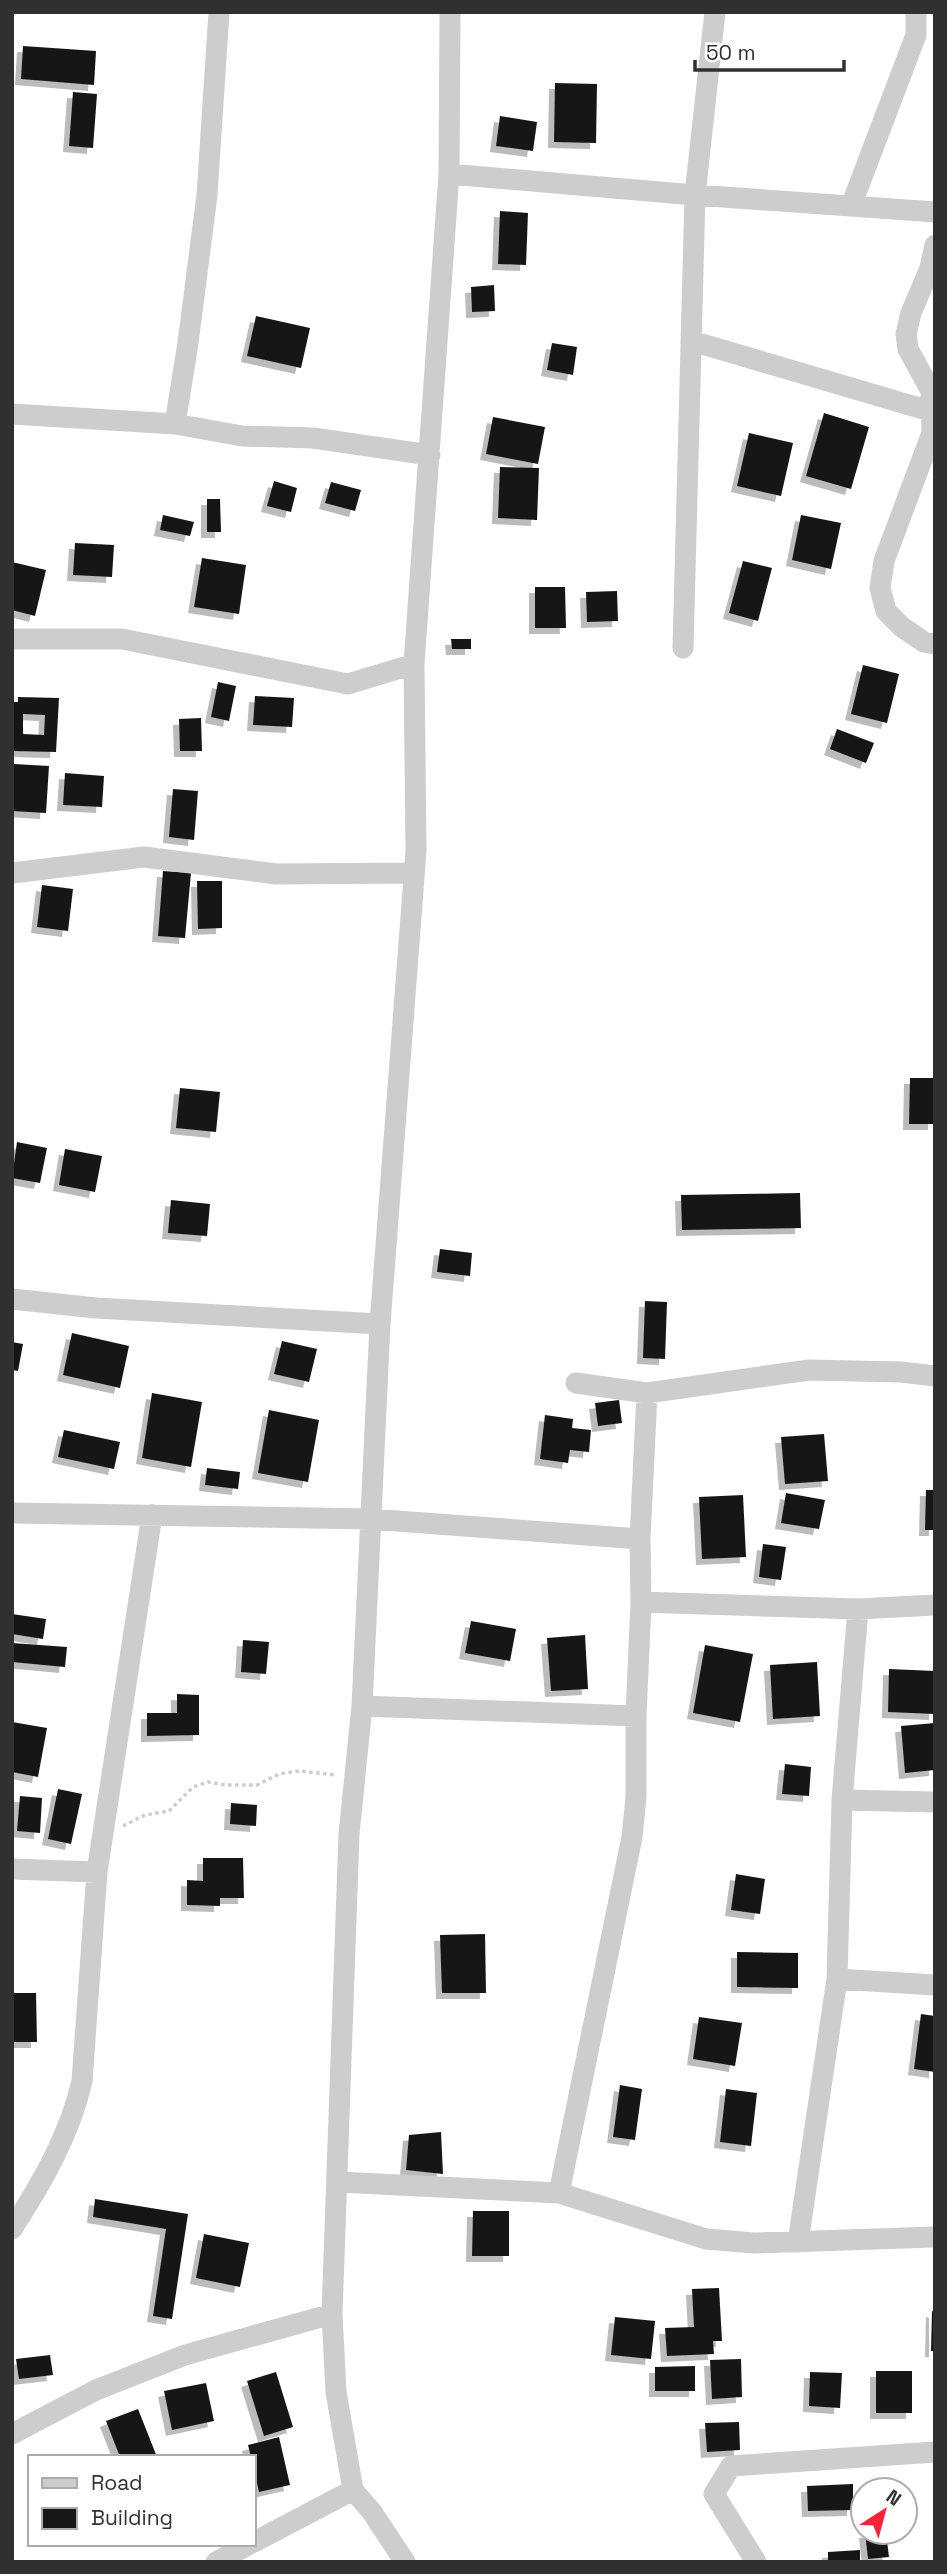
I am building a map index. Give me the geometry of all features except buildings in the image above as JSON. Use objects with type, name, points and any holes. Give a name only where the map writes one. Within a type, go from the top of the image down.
[{"type":"street","points":[[175,424],[207,195],[219,12]]},
{"type":"street","points":[[405,2562],[372,2512],[353,2490],[336,2392],[331,2314],[349,1834],[362,1706],[380,1324],[414,873],[414,664],[449,174],[450,12]]},
{"type":"street","points":[[683,648],[695,195],[715,12]]},
{"type":"street","points":[[851,206],[916,35],[916,12]]},
{"type":"street","points":[[449,174],[935,212]]},
{"type":"street","points":[[935,245],[930,268],[911,313],[906,334],[908,349],[931,391],[932,433],[884,561],[880,587],[886,611],[902,627],[924,642],[935,644]]},
{"type":"street","points":[[692,341],[933,412]]},
{"type":"street","points":[[12,414],[175,424],[242,436],[313,438],[430,455]]},
{"type":"street","points":[[12,639],[121,639],[348,684],[414,664]]},
{"type":"street","points":[[12,873],[144,857],[276,874],[414,873]]},
{"type":"street","points":[[12,1299],[96,1308],[380,1324]]},
{"type":"street","points":[[576,1383],[647,1393],[809,1370],[901,1372],[935,1376]]},
{"type":"street","points":[[559,2193],[632,1837],[636,1797],[641,1602],[639,1539],[647,1393]]},
{"type":"street","points":[[12,1513],[370,1519],[639,1539]]},
{"type":"street","points":[[12,2228],[60,2145],[76,2108],[82,2081],[97,1872],[152,1515]]},
{"type":"street","points":[[641,1602],[858,1609],[935,1605]]},
{"type":"street","points":[[798,2242],[837,1979],[842,1800],[858,1609]]},
{"type":"street","points":[[362,1706],[636,1716]]},
{"type":"street","points":[[842,1800],[935,1802]]},
{"type":"street","points":[[12,1869],[97,1872]]},
{"type":"street","points":[[837,1979],[935,1985]]},
{"type":"street","points":[[338,2182],[559,2193],[706,2239],[754,2244],[935,2237]]},
{"type":"street","points":[[12,2434],[96,2390],[186,2355],[331,2314]]},
{"type":"street","points":[[756,2562],[714,2494],[731,2466],[935,2452]]},
{"type":"street","points":[[256,2541],[353,2490]]},
{"type":"street","points":[[216,2562],[246,2546]]},
{"type":"path","points":[[103,1836],[145,1815],[170,1811],[193,1787],[208,1782],[257,1785],[279,1774],[299,1771],[324,1775],[355,1775]]}]
